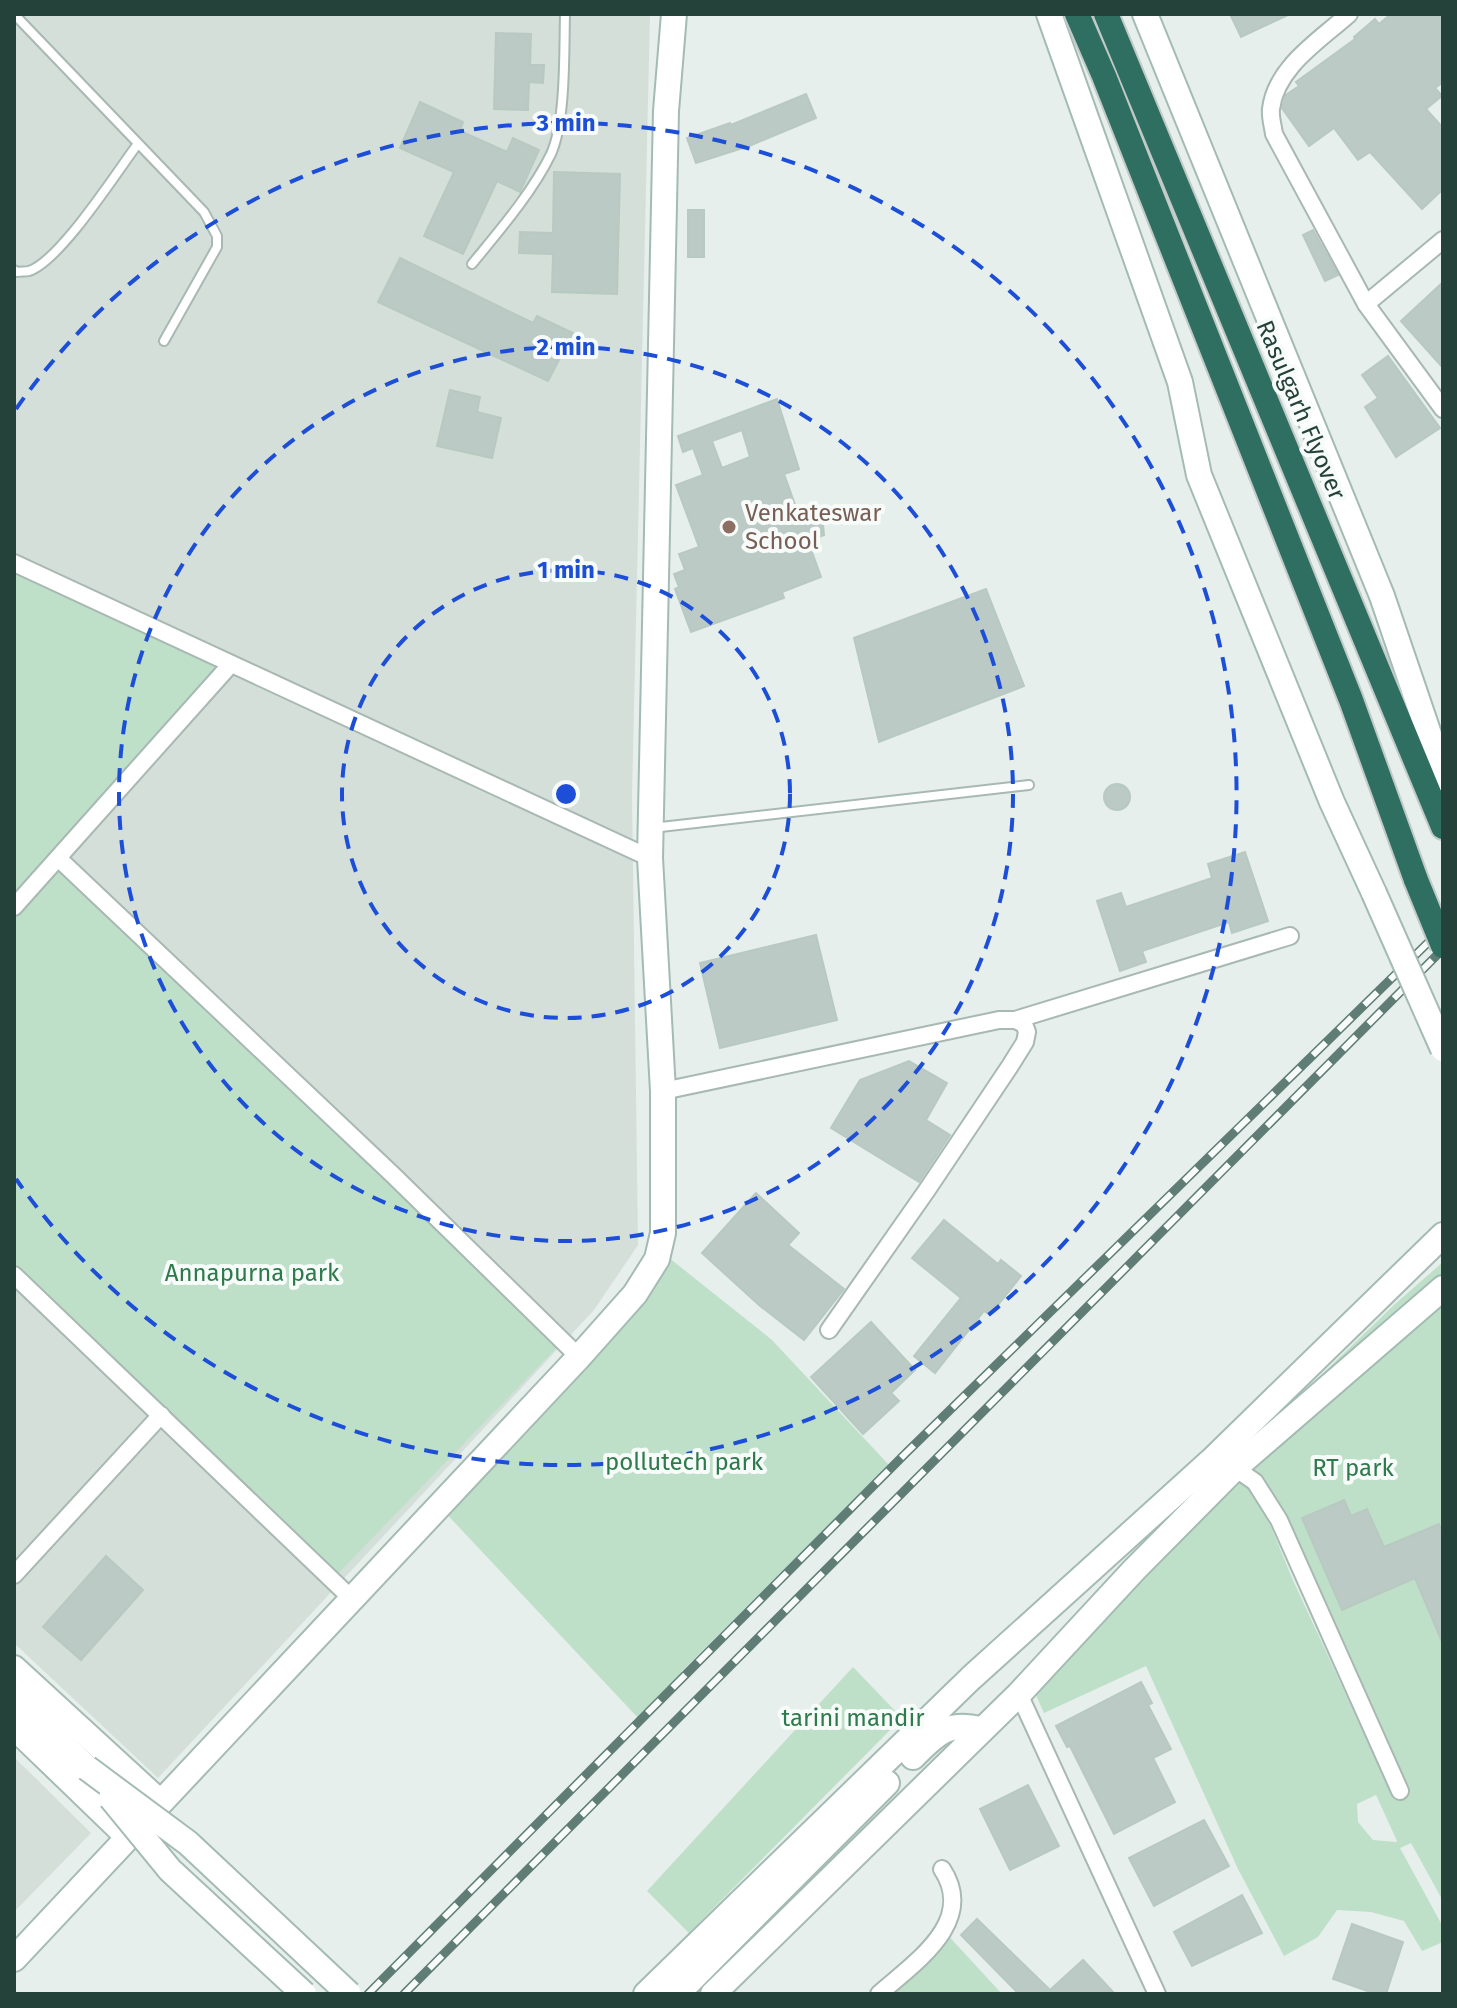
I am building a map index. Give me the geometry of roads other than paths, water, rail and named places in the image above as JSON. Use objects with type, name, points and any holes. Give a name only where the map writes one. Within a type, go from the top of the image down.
[{"type":"highway","points":[[1077,14],[1351,700],[1443,946]]},
{"type":"highway","name":"Rasulgarh Flyover","points":[[1106,14],[1443,827]]},
{"type":"street","points":[[14,1959],[579,1357],[635,1294],[657,1259],[663,1233],[663,1091],[650,858],[666,111],[674,14]]},
{"type":"street","points":[[1049,14],[1180,382],[1199,475],[1332,802],[1443,1049]]},
{"type":"street","points":[[1145,14],[1382,596],[1443,784]]},
{"type":"street","points":[[1345,15],[1291,66],[1277,86],[1270,111],[1274,134],[1366,304],[1443,409]]},
{"type":"street","points":[[1366,304],[1443,240]]},
{"type":"street","points":[[14,563],[650,858]]},
{"type":"street","points":[[14,907],[231,664]]},
{"type":"street","points":[[58,858],[393,1175],[579,1357]]},
{"type":"street","points":[[663,1091],[999,1020],[1015,1020],[1290,936]]},
{"type":"street","points":[[829,1330],[1025,1042],[1027,1032],[1024,1024],[1015,1020]]},
{"type":"street","points":[[646,1994],[951,1697],[1211,1461],[1443,1235]]},
{"type":"street","points":[[14,1275],[352,1599]]},
{"type":"street","points":[[713,1994],[1019,1694],[1134,1570],[1235,1468],[1443,1288]]},
{"type":"street","points":[[14,1575],[161,1415]]},
{"type":"street","points":[[1235,1468],[1255,1482],[1279,1520],[1400,1791]]},
{"type":"street","points":[[14,1668],[160,1802]]},
{"type":"street","points":[[1019,1694],[1157,1994]]},
{"type":"street","points":[[933,1737],[951,1697]]},
{"type":"street","points":[[14,1698],[87,1768],[170,1870],[304,1994]]},
{"type":"street","points":[[677,1994],[933,1737],[957,1726],[980,1729]]},
{"type":"street","points":[[14,1727],[128,1837]]},
{"type":"street","points":[[87,1768],[188,1843],[349,1994]]},
{"type":"street","points":[[879,1994],[929,1948],[948,1923],[953,1909],[954,1890],[942,1869]]},
{"type":"lane","points":[[14,14],[204,212],[217,236],[217,247],[164,341]]},
{"type":"lane","points":[[472,264],[511,214],[551,153],[558,129],[565,14]]},
{"type":"lane","points":[[14,270],[29,271],[43,263],[59,247],[137,145]]},
{"type":"lane","points":[[651,828],[1029,785]]},
{"type":"railway","points":[[368,1994],[907,1452],[1443,928]]},
{"type":"railway","points":[[404,1994],[1443,949]]},
{"type":"place","name":"Venkateswar School","points":[[729,527]]},
{"type":"park label","name":"Annapurna park","points":[[252,1273]]},
{"type":"park label","name":"pollutech park","points":[[684,1462]]},
{"type":"park label","name":"RT park","points":[[1353,1468]]},
{"type":"park label","name":"tarini mandir","points":[[853,1718]]}]
